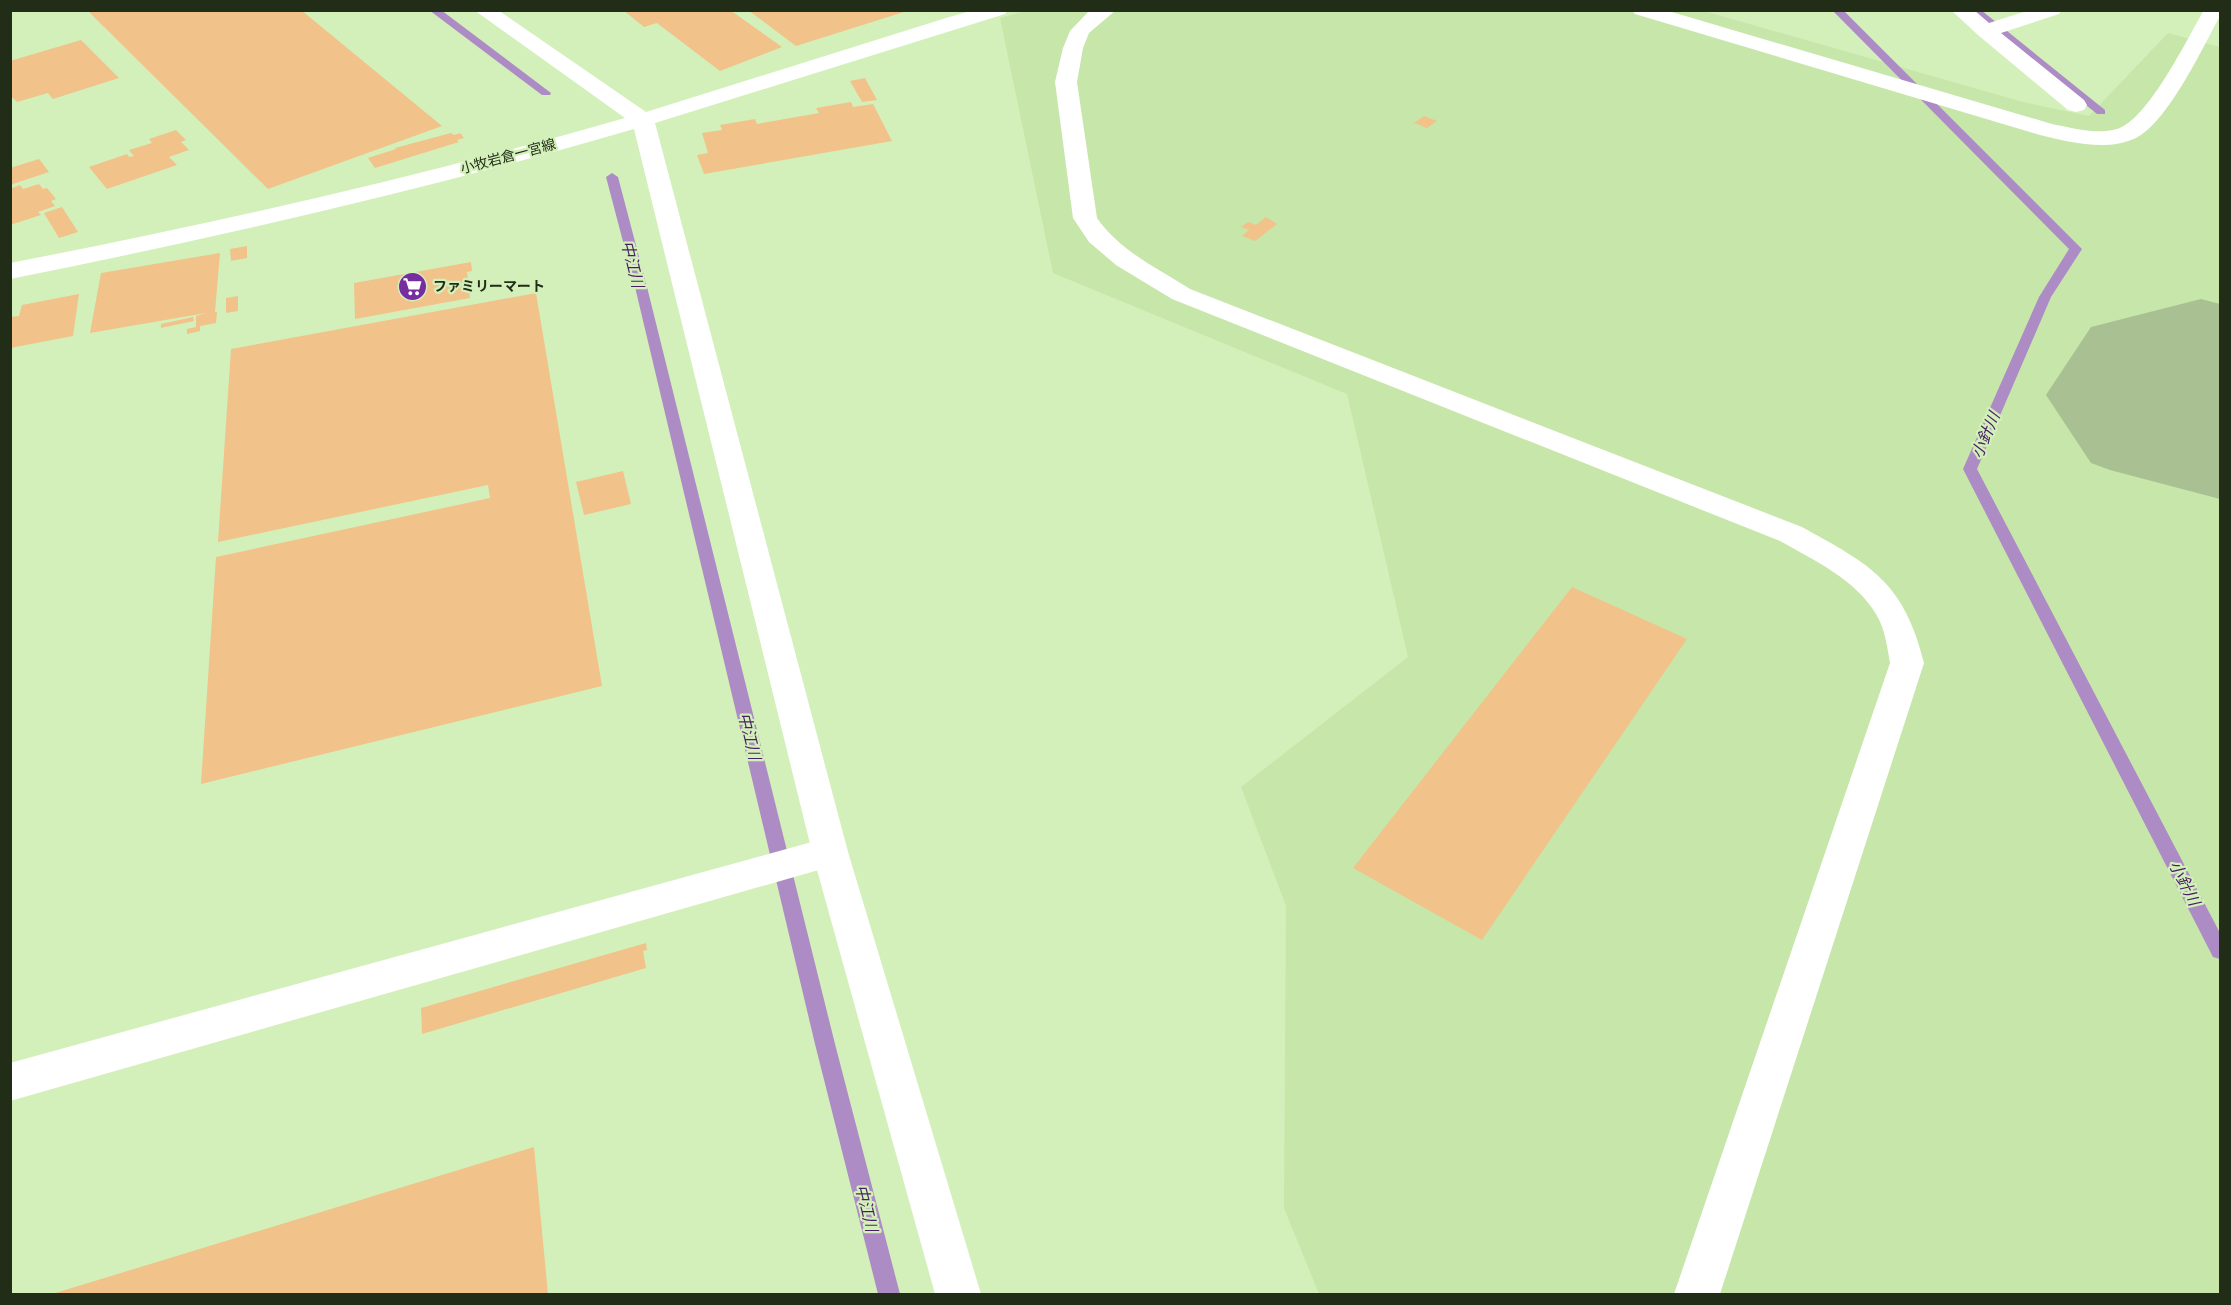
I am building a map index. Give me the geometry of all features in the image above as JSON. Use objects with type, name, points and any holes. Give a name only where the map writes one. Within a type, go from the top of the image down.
[{"type":"street","points":[[484,10],[644,120],[826,854],[958,1294]]},
{"type":"street","points":[[1106,10],[1099,13],[1080,31],[1073,48],[1066,82],[1085,218],[1098,237],[1125,260],[1181,294],[1791,534],[1855,572],[1885,600],[1898,627],[1907,663],[1697,1294]]},
{"type":"street","points":[[1642,10],[2078,137],[2106,138],[2128,133],[2141,125],[2159,105],[2214,10]]},
{"type":"street","points":[[1961,10],[1993,28],[2076,105]]},
{"type":"street","points":[[1993,28],[2052,10]]},
{"type":"street","name":"小牧岩倉一宮線","points":[[10,271],[264,219],[452,172],[644,120],[989,11]]},
{"type":"street","points":[[10,1082],[826,854]]},
{"type":"shaded area","points":[[1029,10],[1704,11],[2023,102],[2089,116],[2168,33],[2220,47],[2220,1294],[1319,1294],[1284,1208],[1286,906],[1241,787],[1408,657],[1347,394],[1053,273],[1000,18]]},
{"type":"building","points":[[87,10],[301,10],[442,126],[268,189]]},
{"type":"building","points":[[623,10],[730,10],[782,47],[720,71],[657,23],[644,27]]},
{"type":"building","points":[[748,10],[907,10],[907,11],[796,46]]},
{"type":"building","points":[[81,40],[119,78],[53,99],[48,93],[17,102],[10,95],[10,61]]},
{"type":"building","points":[[865,78],[877,100],[862,102],[850,81]]},
{"type":"building","points":[[851,102],[853,107],[873,104],[892,141],[704,174],[697,155],[708,153],[702,133],[722,130],[720,125],[755,119],[757,124],[819,113],[816,108]]},
{"type":"building","points":[[1424,116],[1437,121],[1427,128],[1414,123]]},
{"type":"building","points":[[176,130],[186,140],[181,142],[189,150],[169,157],[177,165],[107,189],[89,167],[127,154],[129,157],[134,156],[129,150],[152,143],[149,139]]},
{"type":"building","points":[[451,133],[454,135],[460,133],[464,138],[457,140],[459,142],[375,168],[368,158],[395,148]]},
{"type":"building","points":[[39,159],[49,172],[10,185],[10,168]]},
{"type":"building","points":[[39,184],[43,189],[47,188],[56,199],[51,201],[55,206],[38,212],[41,215],[10,225],[10,189],[20,185],[23,189]]},
{"type":"building","points":[[62,207],[78,232],[59,238],[44,213]]},
{"type":"building","points":[[1266,217],[1277,224],[1255,241],[1242,236],[1249,230],[1241,227],[1248,222],[1256,225]]},
{"type":"building","points":[[247,246],[247,258],[231,261],[230,249]]},
{"type":"building","points":[[220,253],[216,323],[200,326],[200,331],[187,334],[187,329],[196,327],[196,316],[206,313],[90,333],[101,273]]},
{"type":"building","points":[[471,262],[472,271],[467,272],[470,298],[355,319],[354,283]]},
{"type":"building","points":[[536,293],[602,686],[201,784],[216,557],[490,498],[488,485],[218,542],[231,349]]},
{"type":"building","points":[[79,294],[73,336],[10,348],[10,317],[19,316],[22,305]]},
{"type":"building","points":[[238,296],[238,311],[226,313],[226,298]]},
{"type":"building","points":[[193,317],[194,321],[161,328],[161,324]]},
{"type":"building","points":[[623,471],[631,504],[584,515],[576,482]]},
{"type":"building","points":[[1572,587],[1687,639],[1482,940],[1353,868]]},
{"type":"building","points":[[646,943],[647,950],[643,951],[646,968],[422,1034],[421,1008]]},
{"type":"building","points":[[534,1147],[548,1294],[52,1294]]},
{"type":"waterway","name":"中江川","points":[[434,10],[546,93]]},
{"type":"waterway","name":"小針川","points":[[1837,10],[2076,249],[2045,297],[1970,469],[2220,951]]},
{"type":"waterway","points":[[1974,10],[2101,112]]},
{"type":"waterway","name":"中江川","points":[[612,177],[641,287],[825,1044],[889,1294]]},
{"type":"runway","points":[[2201,395],[2220,402]]},
{"type":"place","name":"ファミリーマート","points":[[412,286]]}]
